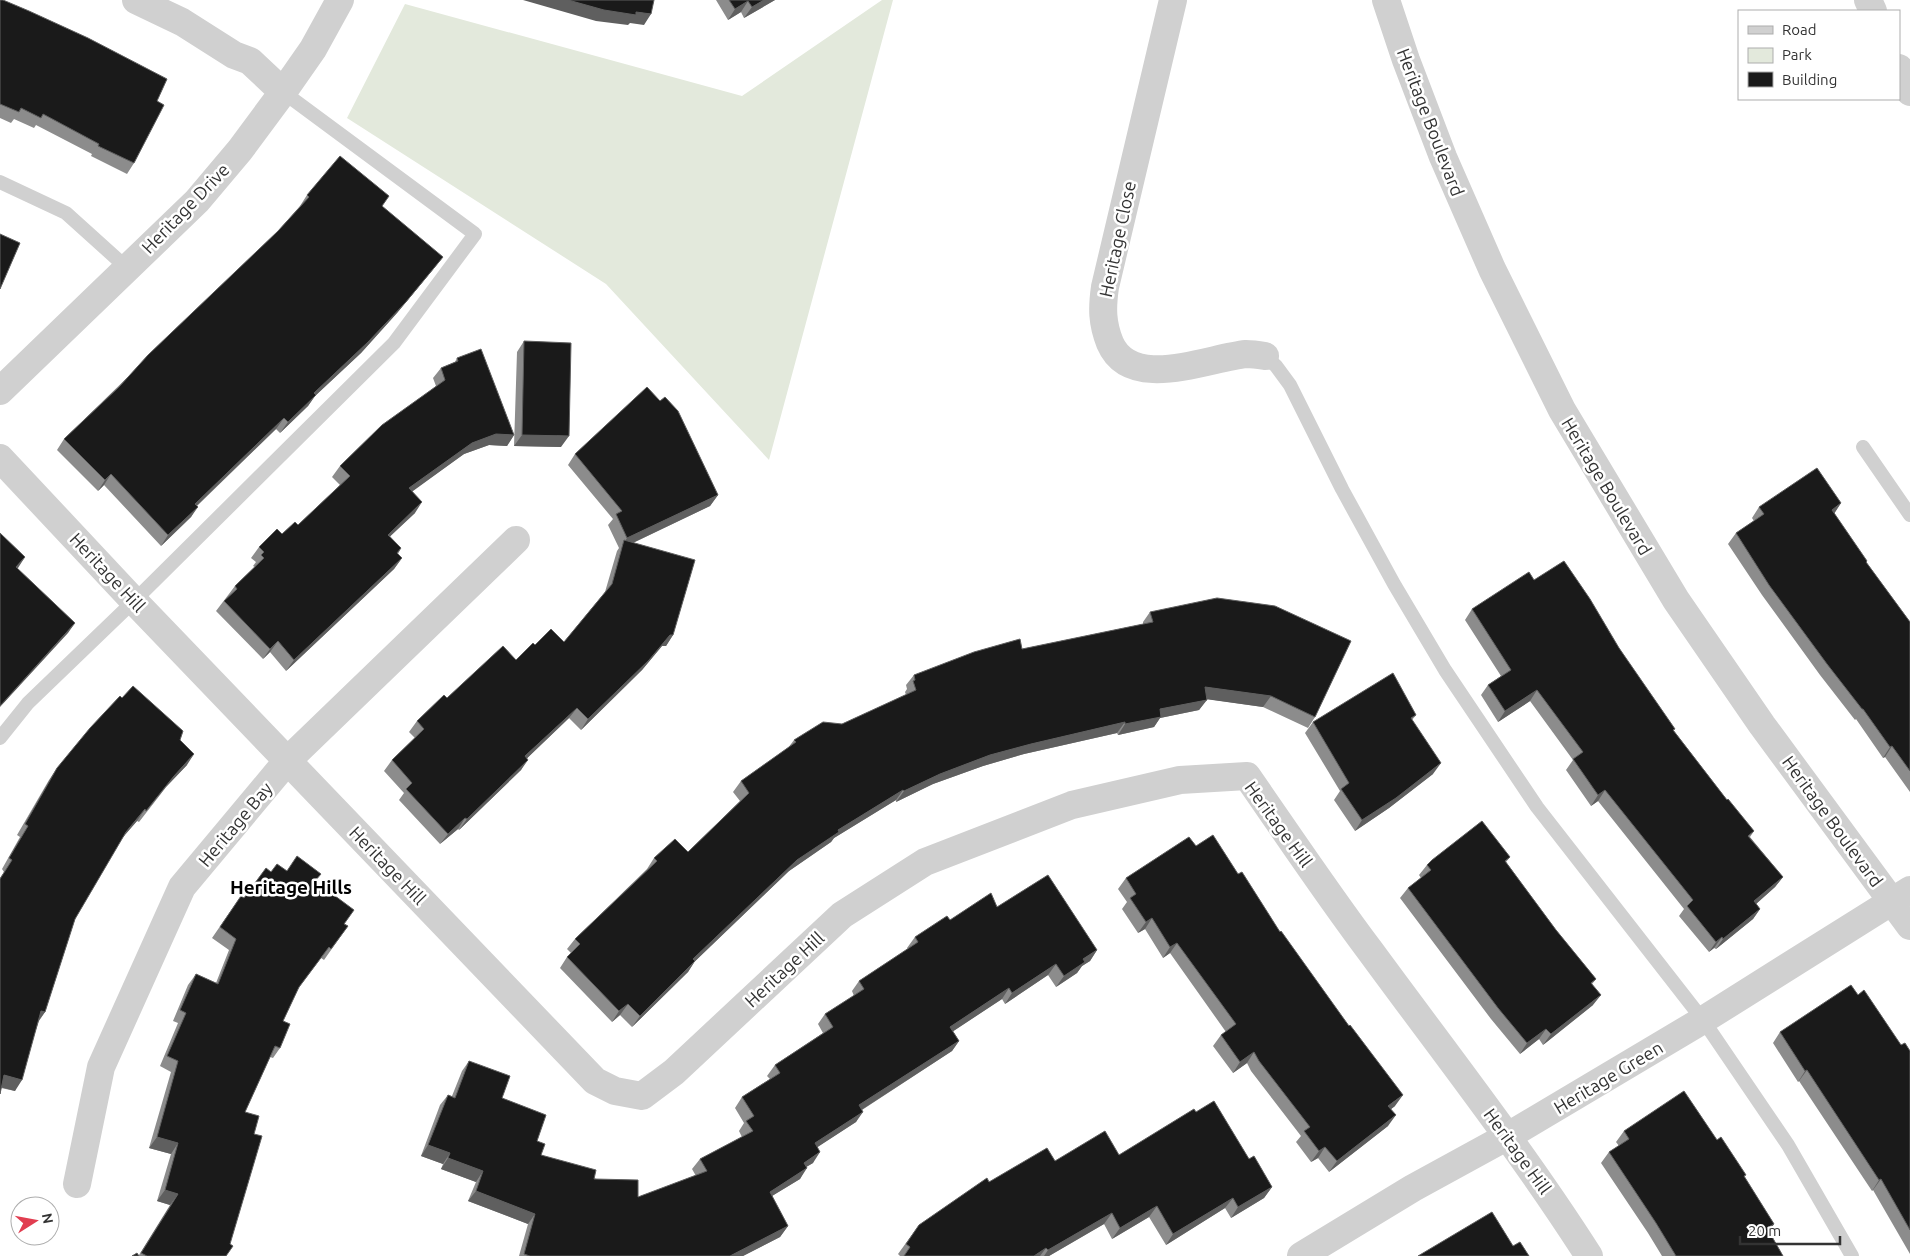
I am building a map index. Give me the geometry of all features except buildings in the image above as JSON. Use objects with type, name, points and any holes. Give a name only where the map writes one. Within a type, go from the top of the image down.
[{"type":"street","points":[[136,0],[182,22],[234,55],[250,61],[283,92]]},
{"type":"street","name":"Heritage Drive","points":[[0,391],[197,201],[240,150],[283,92],[313,49],[340,0]]},
{"type":"street","name":"Heritage Close","points":[[1173,0],[1105,287],[1102,312],[1104,329],[1114,352],[1126,363],[1139,368],[1177,368],[1247,354],[1265,356]]},
{"type":"street","name":"Heritage Boulevard","points":[[1386,0],[1406,60],[1443,157],[1492,269],[1562,410],[1676,600],[1762,724],[1901,896],[1910,926]]},
{"type":"street","points":[[1900,70],[1910,92]]},
{"type":"street","name":"Heritage Hill","points":[[0,458],[134,601],[595,1081],[615,1091],[642,1096],[674,1072],[842,915],[925,862],[1072,805],[1180,780],[1247,776],[1369,950],[1508,1136],[1590,1256]]},
{"type":"street","name":"Heritage Bay","points":[[78,1184],[101,1068],[182,887],[288,760],[516,540]]},
{"type":"street","name":"Heritage Green","points":[[1301,1256],[1413,1188],[1508,1136],[1703,1020],[1901,896]]},
{"type":"lane","points":[[0,738],[28,703],[134,601],[394,343],[475,234],[283,92]]},
{"type":"lane","points":[[0,182],[66,213],[127,268]]},
{"type":"lane","points":[[1265,356],[1276,366],[1290,385],[1346,498],[1445,670],[1537,808],[1703,1020],[1788,1145],[1852,1256]]},
{"type":"lane","points":[[1863,447],[1910,515]]},
{"type":"green space","points":[[882,0],[893,0],[769,460],[606,284],[347,118],[405,4],[742,96]]},
{"type":"district","name":"Heritage Hills","points":[[291,887]]}]
